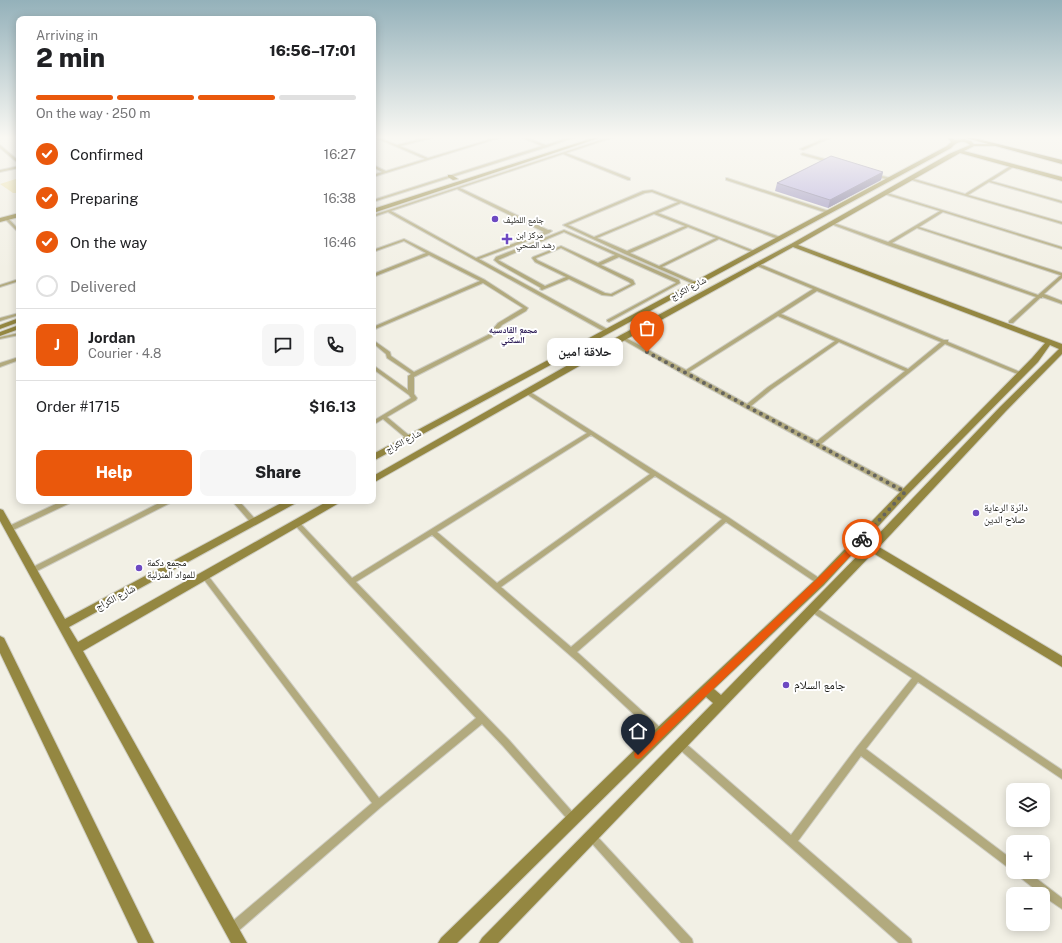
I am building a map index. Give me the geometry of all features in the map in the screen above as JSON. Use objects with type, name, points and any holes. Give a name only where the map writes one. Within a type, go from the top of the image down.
[{"type":"street","points":[[376,199],[438,181]]},
{"type":"street","points":[[376,204],[441,181]]},
{"type":"street","points":[[376,210],[464,181]]},
{"type":"street","points":[[376,215],[478,181]]},
{"type":"street","points":[[733,181],[828,212]]},
{"type":"street","name":"شارع الكراج","points":[[376,456],[886,181]]},
{"type":"street","points":[[376,478],[622,338],[906,181]]},
{"type":"street","points":[[917,181],[1062,223]]},
{"type":"street","points":[[965,195],[988,181],[1062,202]]},
{"type":"street","points":[[457,188],[548,232]]},
{"type":"street","points":[[476,259],[565,226],[644,192],[655,192],[779,238]]},
{"type":"street","points":[[885,193],[1062,248]]},
{"type":"street","points":[[425,194],[431,197]]},
{"type":"street","points":[[594,238],[680,202]]},
{"type":"street","points":[[836,208],[850,212]]},
{"type":"street","points":[[388,211],[607,331]]},
{"type":"street","points":[[888,244],[943,211]]},
{"type":"street","points":[[2,218],[16,212]]},
{"type":"street","points":[[656,213],[755,252]]},
{"type":"street","points":[[2,218],[16,216]]},
{"type":"street","points":[[2,218],[16,230]]},
{"type":"street","points":[[830,223],[1062,302]]},
{"type":"street","points":[[565,226],[696,284]]},
{"type":"street","points":[[626,253],[688,226]]},
{"type":"street","points":[[916,227],[1062,275],[1041,296],[1011,322]]},
{"type":"street","points":[[545,288],[500,263],[496,260],[497,258],[564,231],[677,281],[678,283],[609,321]]},
{"type":"street","points":[[659,267],[719,238]]},
{"type":"street","points":[[376,250],[404,240],[483,281],[526,308],[500,324],[490,336],[411,376],[411,394],[413,396],[413,400],[376,421]]},
{"type":"street","points":[[487,943],[813,609],[1062,349],[1049,342],[932,295],[795,243]]},
{"type":"street","points":[[561,247],[598,265],[632,281],[633,284],[617,293],[608,294],[569,277],[534,258],[561,247]]},
{"type":"street","points":[[376,275],[430,253]]},
{"type":"street","points":[[598,265],[619,255]]},
{"type":"street","points":[[756,264],[946,341],[1022,374]]},
{"type":"street","points":[[537,292],[569,277]]},
{"type":"street","points":[[0,286],[16,281]]},
{"type":"street","points":[[376,328],[483,281]]},
{"type":"street","points":[[685,373],[817,289]]},
{"type":"street","points":[[932,295],[1062,341]]},
{"type":"street","points":[[778,314],[909,371]]},
{"type":"street","points":[[0,320],[16,315]]},
{"type":"street","points":[[0,327],[16,321]]},
{"type":"street","points":[[0,334],[16,329]]},
{"type":"street","points":[[0,338],[16,335]]},
{"type":"street","points":[[622,338],[905,492]]},
{"type":"street","points":[[747,406],[770,388],[839,340]]},
{"type":"street","points":[[817,444],[946,341]]},
{"type":"street","points":[[446,943],[660,734],[820,582],[937,459],[1022,374],[1049,342]]},
{"type":"street","points":[[376,344],[388,353],[389,357],[414,374]]},
{"type":"street","points":[[0,365],[16,359]]},
{"type":"street","points":[[1035,360],[1047,365]]},
{"type":"street","points":[[376,369],[411,394]]},
{"type":"street","points":[[527,392],[726,519],[820,582]]},
{"type":"street","points":[[483,398],[498,408]]},
{"type":"street","points":[[384,417],[409,438]]},
{"type":"street","points":[[351,582],[590,433]]},
{"type":"street","points":[[937,459],[943,466],[950,466]]},
{"type":"street","points":[[928,469],[936,469],[939,471],[940,476]]},
{"type":"street","points":[[496,587],[654,474]]},
{"type":"street","points":[[9,529],[62,504]]},
{"type":"street","points":[[33,570],[162,504]]},
{"type":"street","points":[[238,504],[254,522]]},
{"type":"street","name":"شارع الكراج","points":[[63,625],[287,504]]},
{"type":"street","points":[[76,648],[331,504]]},
{"type":"street","points":[[0,512],[240,943]]},
{"type":"street","points":[[571,652],[726,519]]},
{"type":"street","points":[[296,523],[506,744],[574,819]]},
{"type":"street","points":[[432,531],[571,652],[660,734]]},
{"type":"street","points":[[872,548],[1062,662]]},
{"type":"street","points":[[204,575],[378,804]]},
{"type":"street","points":[[813,609],[1062,775]]},
{"type":"street","points":[[0,641],[146,943]]},
{"type":"street","points":[[791,842],[917,677]]},
{"type":"street","points":[[706,690],[722,703]]},
{"type":"street","points":[[232,929],[378,804],[481,719]]},
{"type":"street","points":[[681,745],[907,943]]},
{"type":"street","points":[[860,750],[1006,861]]},
{"type":"street","points":[[591,836],[688,943]]},
{"type":"street","points":[[1029,879],[1062,904]]},
{"type":"shaded area","points":[[16,181],[16,193],[13,193],[0,184]]},
{"type":"building","points":[[781,181],[866,181],[830,200],[777,183]]},
{"type":"way so far","points":[[647,352],[905,492],[862,539]]},
{"type":"place","name":"جامع اللطیف","points":[[495,219]]},
{"type":"place","name":"مركز ابن رشد الصحي","points":[[507,239]]},
{"type":"place","name":"حلاقة امين","points":[[647,352]]},
{"type":"place","name":"دائرة الرعاية صلاح الدين","points":[[976,513]]},
{"type":"place","name":"مجمع دكمة للمواد المنزلية","points":[[139,568]]},
{"type":"place","name":"جامع السلام","points":[[786,685]]},
{"type":"district","name":"مجمع القادسيه السكني","points":[[513,334]]},
{"type":"route","points":[[638,755],[820,582],[862,539]]}]
